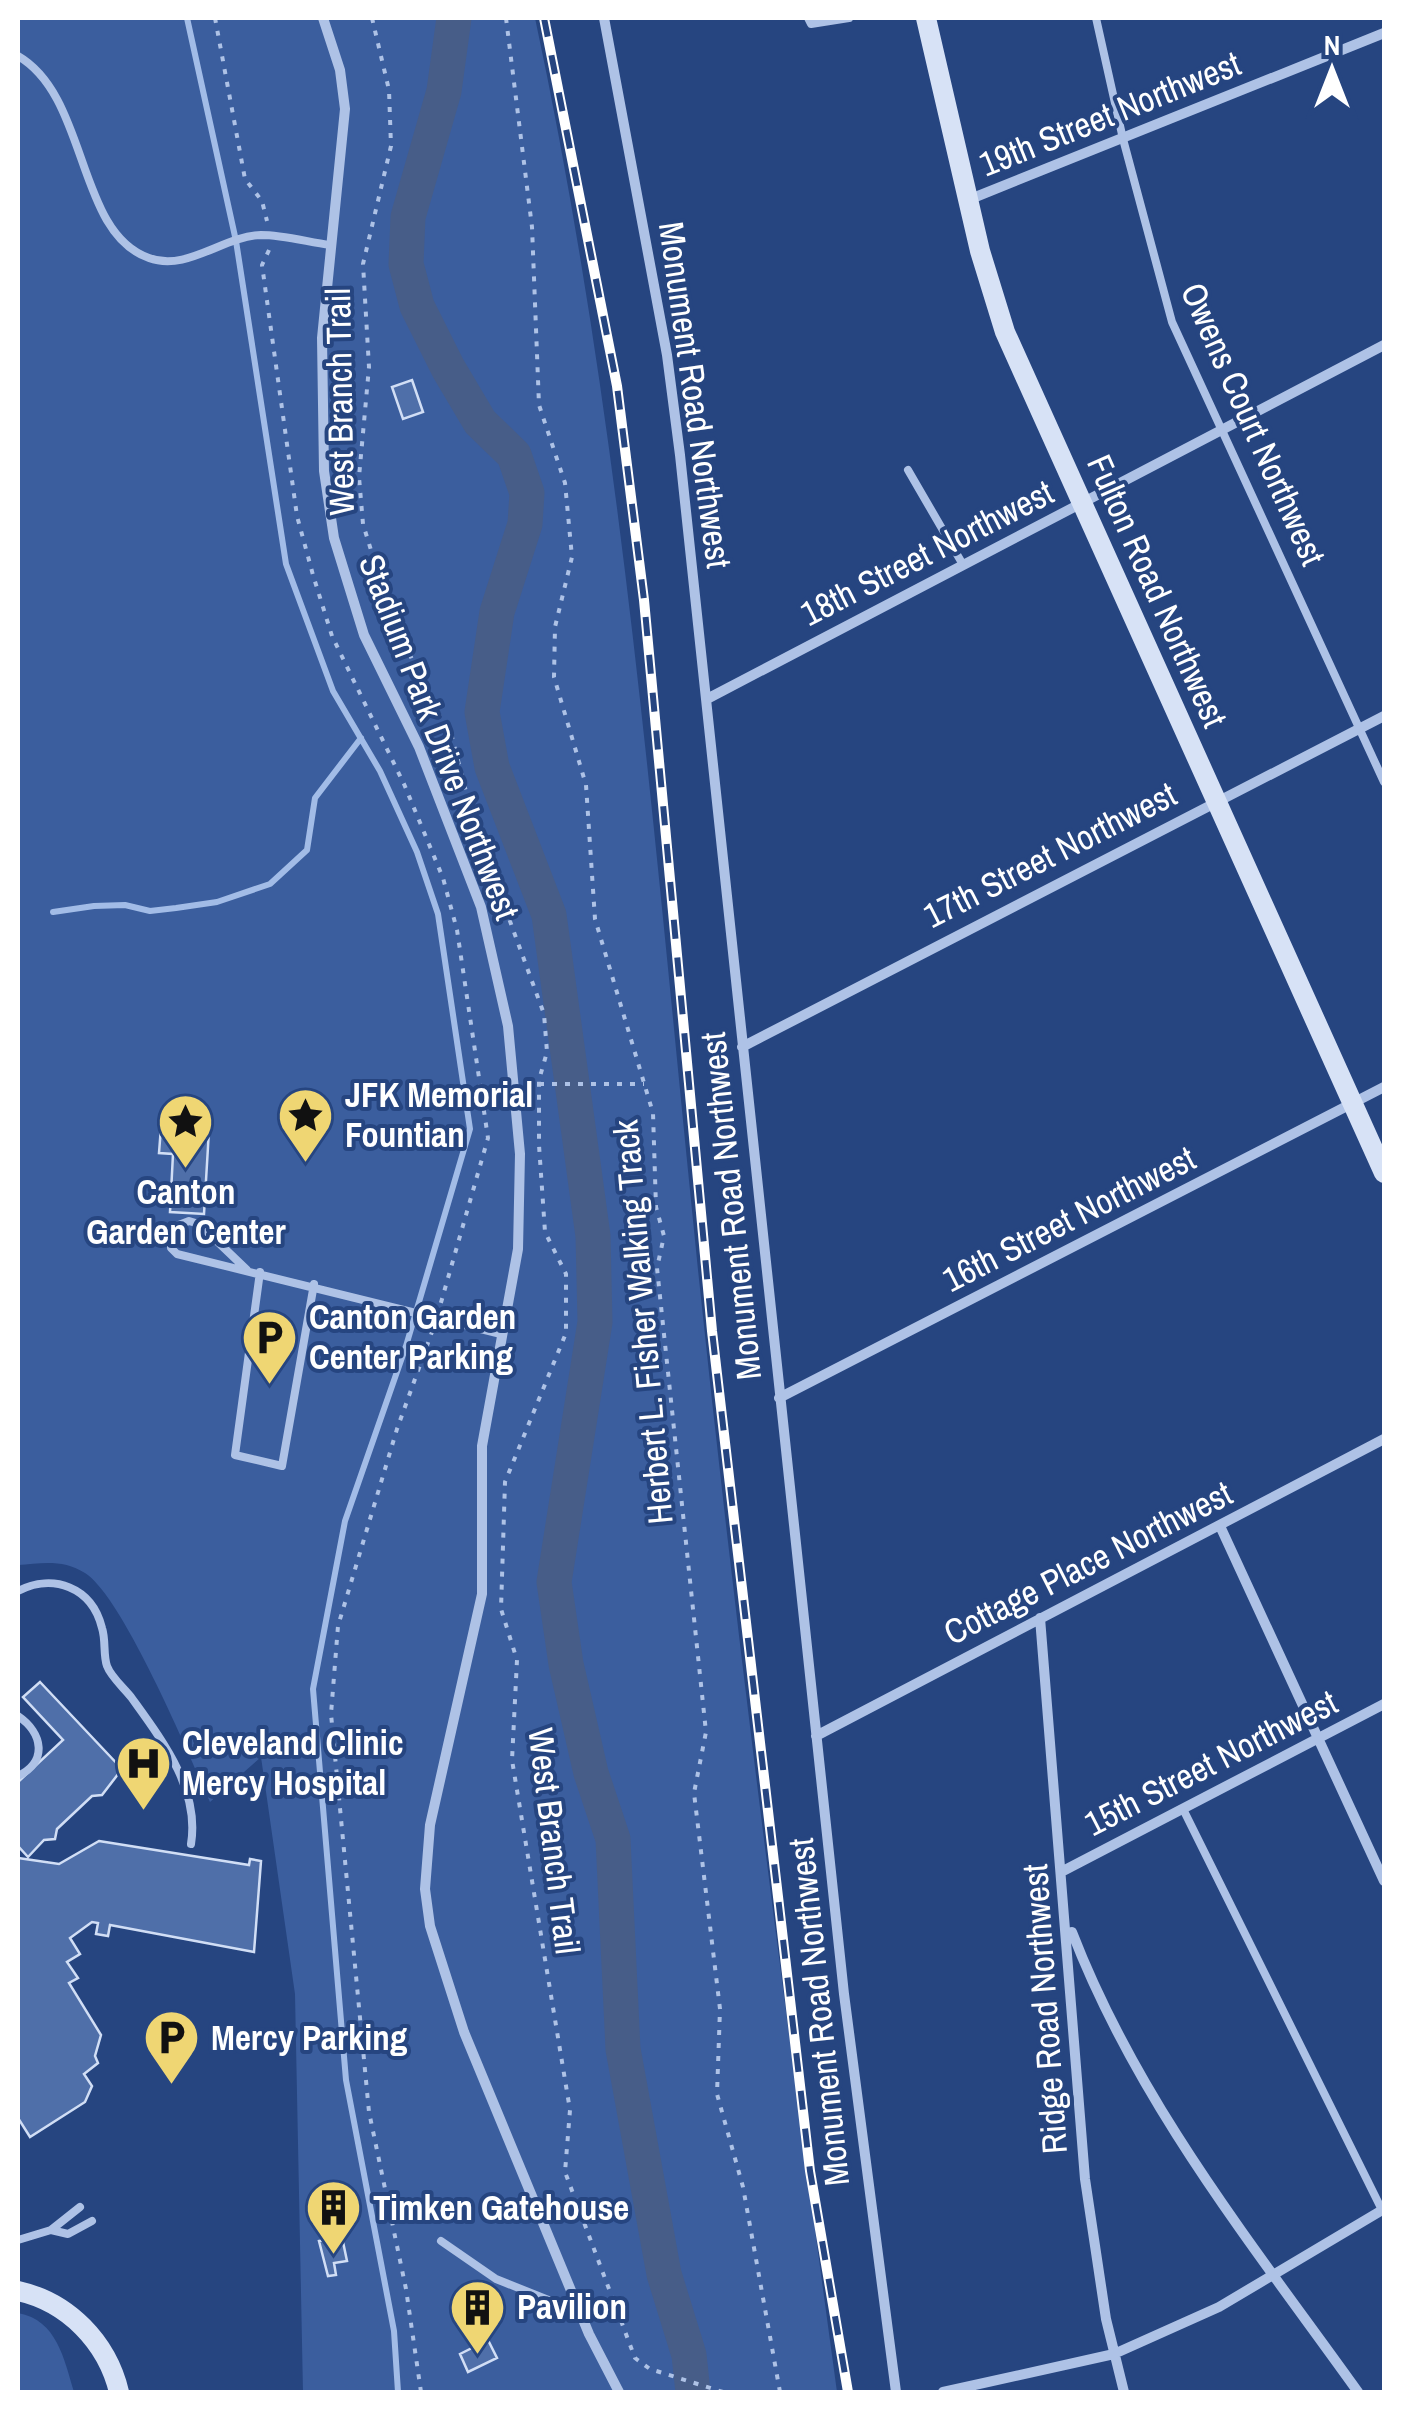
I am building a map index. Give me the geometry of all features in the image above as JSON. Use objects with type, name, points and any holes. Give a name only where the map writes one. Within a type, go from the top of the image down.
[{"type":"main road","name":"Fulton Road Northwest","points":[[926,18],[968,200],[1005,332],[1384,1172]]},
{"type":"main road","points":[[18,2290],[55,2305],[93,2338],[108,2360],[119,2392]]},
{"type":"street","name":"Stadium Park Drive Northwest","points":[[323,18],[340,70],[345,109],[330,245],[321,402],[324,471],[340,568],[364,636],[419,747],[469,869],[508,1026],[521,1215],[482,1446],[482,1594],[430,1825],[425,1890],[444,1975],[464,2032],[581,2314],[618,2392]]},
{"type":"street","name":"Monument Road Northwest","points":[[604,18],[666,355],[707,699],[867,2191],[896,2392]]},
{"type":"street","name":"19th Street Northwest","points":[[968,200],[1384,33]]},
{"type":"street","name":"18th Street Northwest","points":[[707,699],[1384,345]]},
{"type":"street","name":"17th Street Northwest","points":[[742,1047],[1384,716]]},
{"type":"street","name":"16th Street Northwest","points":[[779,1398],[1384,1087]]},
{"type":"street","name":"Cottage Place Northwest","points":[[816,1736],[1384,1439]]},
{"type":"street","points":[[1220,1526],[1384,1881]]},
{"type":"street","name":"Ridge Road Northwest","points":[[1040,1618],[1068,1921],[1085,2179],[1124,2392]]},
{"type":"street","name":"15th Street Northwest","points":[[1063,1872],[1384,1704]]},
{"type":"street","points":[[1068,1921],[1090,1978],[1160,2112],[1358,2392]]},
{"type":"street","points":[[944,2392],[1114,2354],[1274,2277],[1383,2209]]},
{"type":"lane","points":[[808,18],[811,24],[849,18]]},
{"type":"lane","name":"Owens Court Northwest","points":[[1096,18],[1123,140],[1172,322],[1384,782]]},
{"type":"lane","points":[[18,56],[36,67],[62,106],[110,226],[127,244],[149,258],[177,261],[218,246],[264,236],[330,245]]},
{"type":"lane","points":[[908,470],[962,564]]},
{"type":"lane","points":[[248,1270],[199,1224],[190,1220],[171,1228],[171,1248],[178,1254],[248,1270],[314,1284],[501,1334]]},
{"type":"lane","points":[[260,1272],[235,1455],[282,1466],[314,1284]]},
{"type":"lane","points":[[18,1591],[46,1581],[64,1584],[78,1592],[96,1612],[107,1666],[147,1719],[182,1778],[193,1818],[191,1844]]},
{"type":"lane","points":[[18,1716],[34,1730],[40,1749],[36,1761],[18,1776]]},
{"type":"lane","points":[[1183,1808],[1383,2209]]},
{"type":"lane","points":[[51,2230],[80,2207]]},
{"type":"lane","points":[[18,2240],[51,2230],[68,2234],[92,2220]]},
{"type":"lane","points":[[441,2241],[496,2279],[581,2314]]},
{"type":"path","points":[[214,18],[245,179],[262,201],[262,264],[291,445],[297,516],[332,636],[404,784],[443,878],[457,930],[488,1138],[338,1626],[330,1714],[369,2112],[406,2289],[421,2392]]},
{"type":"path","name":"West Branch Trail","points":[[372,18],[389,90],[392,146],[363,264],[369,367],[359,477],[363,524],[382,586],[424,690],[452,737],[474,823],[544,1014],[547,1052],[539,1084],[545,1232],[566,1274],[566,1333],[505,1482],[501,1609],[517,1660],[512,1760],[570,2110],[568,2186],[628,2347],[642,2364],[723,2392]]},
{"type":"path","name":"Herbert L. Fisher Walking Track","points":[[506,18],[532,227],[539,405],[565,483],[572,557],[555,626],[554,677],[586,784],[595,918],[653,1113],[656,1207],[664,1236],[658,1268],[705,1718],[694,1793],[720,2009],[717,2094],[743,2187],[780,2392]]},
{"type":"path","points":[[539,1084],[644,1084]]},
{"type":"shaded area","points":[[18,18],[535,18],[566,173],[614,485],[651,798],[729,1551],[837,2392],[303,2392],[295,1994],[261,1757],[210,1802],[154,1679],[118,1612],[100,1588],[85,1573],[69,1566],[18,1565]]},
{"type":"shaded area","points":[[18,2313],[31,2317],[50,2332],[74,2392],[18,2392]]},
{"type":"building","points":[[412,380],[423,412],[403,419],[392,387]]},
{"type":"building","points":[[161,1127],[209,1130],[204,1214],[170,1212],[173,1154],[159,1153]]},
{"type":"building","name":"Cleveland Clinic Mercy Hospital","points":[[40,1682],[122,1769],[102,1795],[92,1796],[57,1829],[55,1839],[44,1840],[28,1857],[18,1846],[18,1782],[63,1740],[23,1697]]},
{"type":"building","name":"Cleveland Clinic Mercy Hospital","points":[[99,1841],[249,1865],[250,1859],[261,1861],[254,1952],[110,1925],[108,1936],[96,1934],[98,1923],[92,1922],[70,1938],[80,1954],[67,1962],[78,1978],[69,1983],[101,2035],[95,2056],[98,2063],[84,2074],[92,2086],[85,2102],[30,2137],[18,2118],[18,1858],[59,1864]]},
{"type":"building","name":"Timken Gatehouse","points":[[342,2237],[347,2261],[334,2263],[336,2275],[328,2276],[319,2241]]},
{"type":"building","name":"Pavilion","points":[[488,2340],[497,2358],[468,2372],[460,2354]]},
{"type":"waterway","points":[[187,18],[236,241],[286,564],[333,691],[380,771],[417,852],[438,914],[470,1129],[406,1346],[345,1521],[313,1689],[346,2080],[394,2331],[398,2392]]},
{"type":"waterway","points":[[454,18],[444,91],[408,217],[406,264],[417,306],[448,368],[480,422],[514,455],[527,493],[525,524],[497,612],[482,712],[492,767],[549,915],[593,1236],[595,1322],[554,1582],[566,1664],[591,1773],[613,1839],[623,2049],[664,2274],[689,2355],[693,2392]]},
{"type":"waterway","points":[[53,912],[94,906],[125,905],[150,911],[176,908],[217,902],[270,884],[307,850],[315,798],[361,738]]},
{"type":"railway","points":[[544,18],[617,386],[644,600],[712,1331],[810,2171],[848,2392]]},
{"type":"place","name":"JFK Memorial Fountian","points":[[306,1164]]},
{"type":"place","name":"Canton Garden Center","points":[[186,1170]]},
{"type":"place","name":"Canton Garden Center Parking","points":[[270,1386]]},
{"type":"place","name":"Cleveland Clinic Mercy Hospital","points":[[143,1812]]},
{"type":"place","name":"Mercy Parking","points":[[172,2087]]},
{"type":"place","name":"Timken Gatehouse","points":[[334,2257]]},
{"type":"place","name":"Pavilion","points":[[478,2356]]}]
